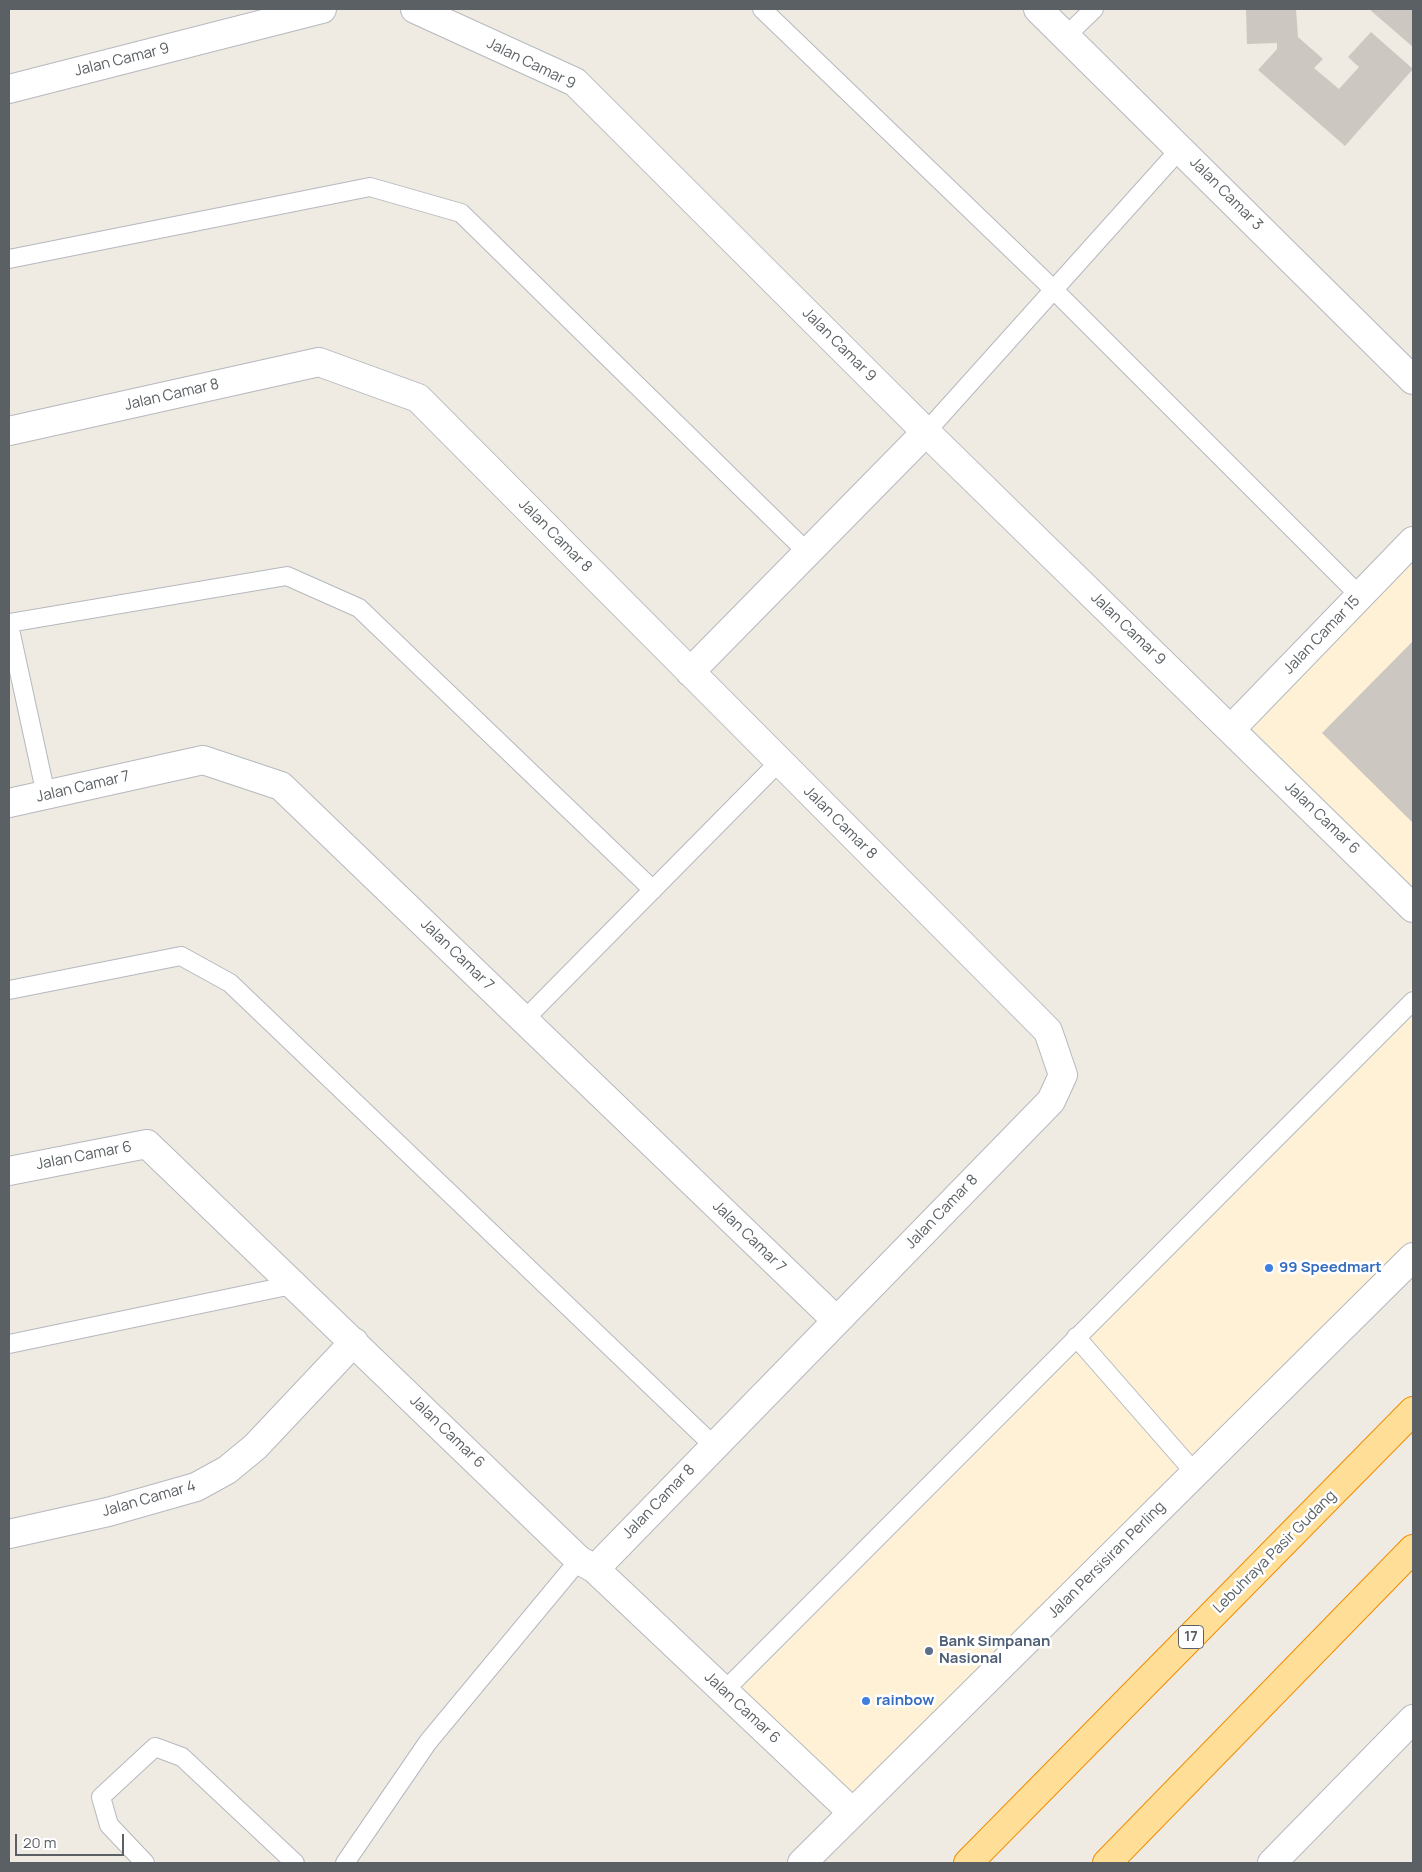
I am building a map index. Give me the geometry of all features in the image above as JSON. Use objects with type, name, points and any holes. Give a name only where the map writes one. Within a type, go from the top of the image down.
[{"type":"highway","name":"Lebuhraya Pasir Gudang","points":[[968,1863],[1413,1411]]},
{"type":"highway","points":[[1107,1863],[1413,1549]]},
{"type":"street","name":"Jalan Camar 9","points":[[9,89],[322,9]]},
{"type":"street","name":"Jalan Camar 9","points":[[415,9],[575,82],[926,432],[1231,729]]},
{"type":"street","name":"Jalan Camar 3","points":[[1038,9],[1413,380]]},
{"type":"street","name":"Jalan Camar 8","points":[[9,432],[319,362],[418,398],[1048,1031],[1063,1076],[1051,1101],[714,1446],[587,1564]]},
{"type":"street","points":[[690,672],[926,432]]},
{"type":"street","name":"Jalan Camar 15","points":[[1231,729],[1413,541]]},
{"type":"street","name":"Jalan Camar 6","points":[[1231,729],[1413,908]]},
{"type":"street","name":"Jalan Camar 7","points":[[9,803],[202,760],[281,786],[836,1320]]},
{"type":"street","name":"Jalan Camar 6","points":[[9,1171],[147,1144],[292,1285],[852,1812]]},
{"type":"street","name":"Jalan Persisiran Perling","points":[[802,1863],[1413,1257]]},
{"type":"street","name":"Jalan Camar 4","points":[[9,1534],[108,1512],[196,1487],[227,1470],[255,1447],[354,1342]]},
{"type":"street","points":[[1272,1863],[1413,1720]]},
{"type":"lane","points":[[762,9],[1054,290],[1360,596]]},
{"type":"lane","points":[[1066,36],[1094,9]]},
{"type":"lane","points":[[926,432],[1180,149]]},
{"type":"lane","points":[[9,259],[370,187],[461,213],[807,552]]},
{"type":"lane","points":[[46,795],[9,624],[287,576],[359,608],[652,890]]},
{"type":"lane","points":[[524,1020],[779,762]]},
{"type":"lane","points":[[9,990],[181,956],[230,983],[714,1446]]},
{"type":"lane","points":[[724,1691],[1413,1000]]},
{"type":"lane","points":[[9,1344],[292,1285]]},
{"type":"lane","points":[[1076,1337],[1195,1473]]},
{"type":"lane","points":[[345,1863],[428,1742],[587,1564]]},
{"type":"lane","points":[[145,1863],[109,1825],[101,1797],[154,1747],[182,1757],[295,1863]]},
{"type":"shaded area","points":[[1413,560],[1413,889],[1251,727]]},
{"type":"shaded area","points":[[1413,987],[1413,1273],[871,1813],[728,1675],[1092,1312]]},
{"type":"building","points":[[1246,9],[1296,9],[1298,37],[1323,59],[1314,68],[1339,89],[1359,67],[1348,57],[1371,32],[1413,69],[1345,146],[1258,70],[1277,49],[1277,43],[1247,44]]},
{"type":"building","points":[[1369,9],[1413,9],[1413,47]]},
{"type":"building","points":[[1413,641],[1413,823],[1322,733]]},
{"type":"place","name":"99 Speedmart","points":[[1269,1268]]},
{"type":"place","name":"Bank Simpanan Nasional","points":[[929,1651]]},
{"type":"place","name":"rainbow","points":[[866,1701]]}]
